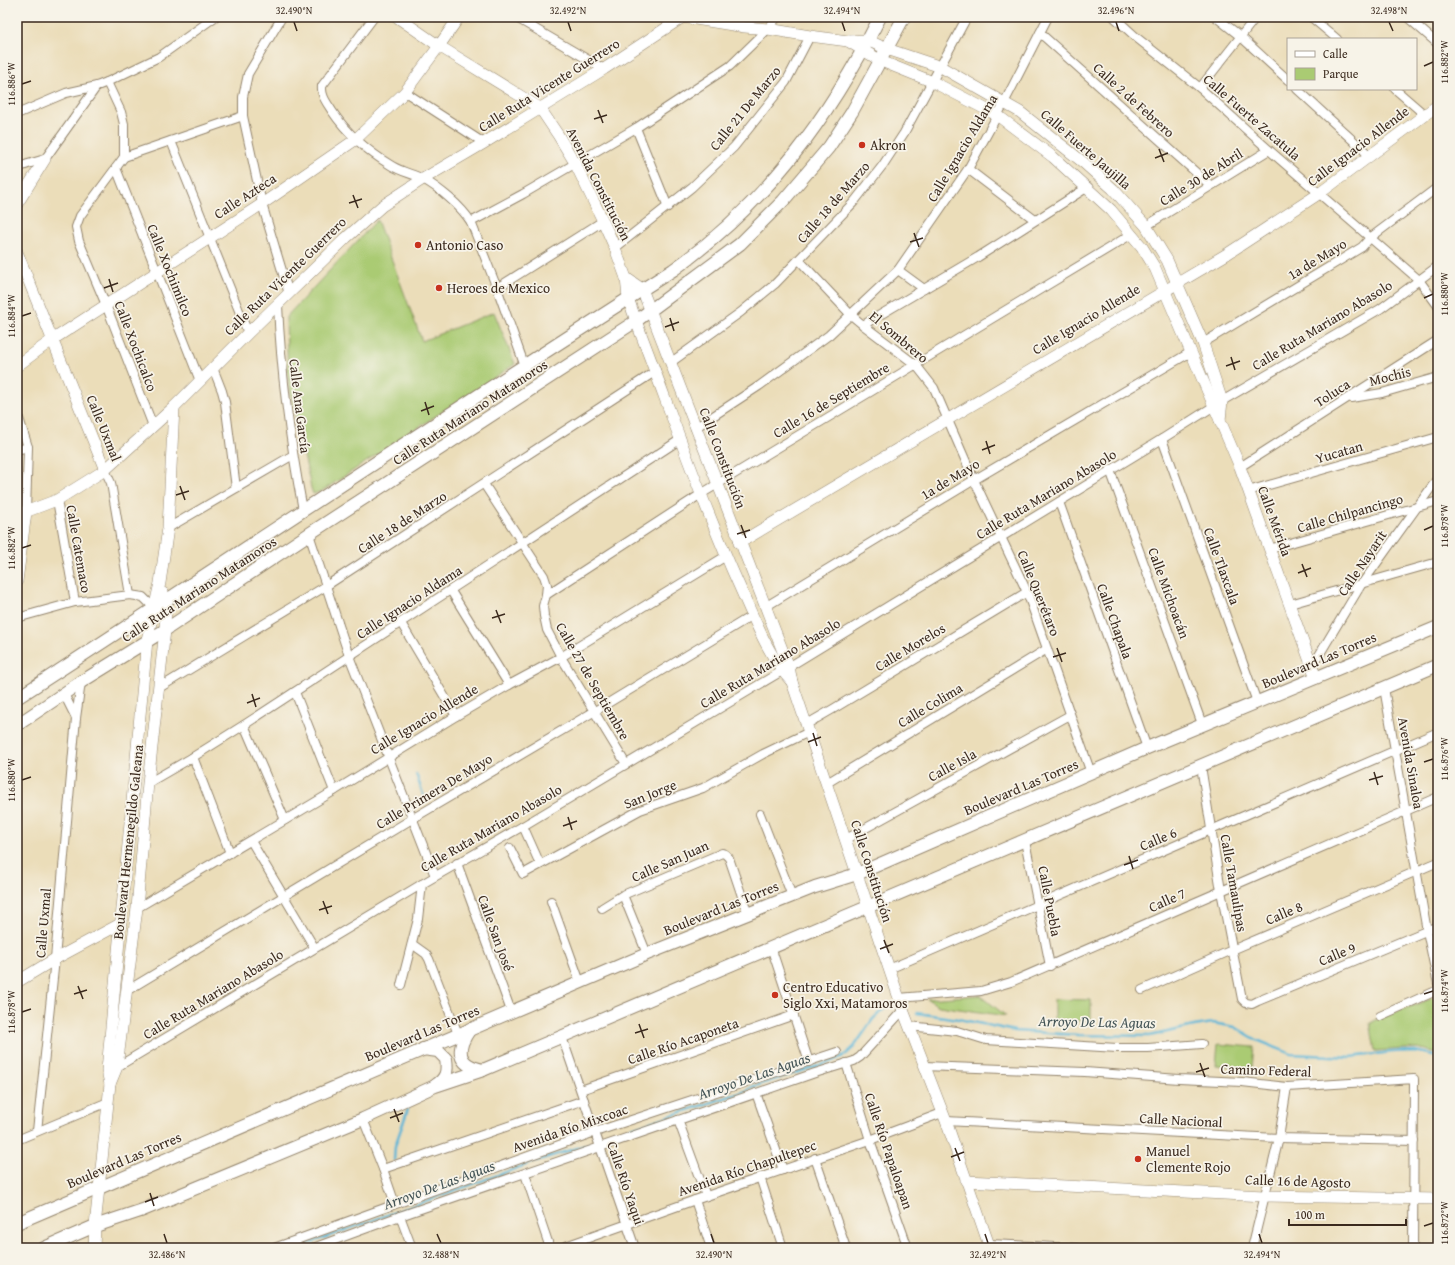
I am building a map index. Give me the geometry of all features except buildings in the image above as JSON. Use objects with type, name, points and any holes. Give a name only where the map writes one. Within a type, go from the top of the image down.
[{"type":"main road","name":"Avenida Constitución","points":[[397,17],[439,46],[540,108],[575,163],[603,221],[626,278],[628,298]]},
{"type":"main road","name":"Calle Azteca","points":[[17,366],[52,340],[262,204],[355,140],[404,92],[459,17]]},
{"type":"main road","name":"Calle Ruta Vicente Guerrero","points":[[22,514],[57,500],[105,470],[174,407],[369,216],[382,206],[423,179],[604,70],[683,17]]},
{"type":"main road","name":"Calle Fuerte Jaujilla","points":[[683,17],[848,41],[865,46],[887,49],[940,66],[1020,112],[1084,163],[1113,189],[1146,226],[1168,260],[1203,343],[1218,403]]},
{"type":"main road","name":"Calle Ruta Mariano Matamoros","points":[[17,698],[166,602],[524,364],[690,258],[719,235],[776,176],[807,138],[843,85],[880,17]]},
{"type":"main road","name":"Calle Ruta Mariano Matamoros","points":[[17,725],[81,682],[165,630],[309,534],[636,321],[740,244],[783,201],[829,147],[852,112],[904,17]]},
{"type":"main road","name":"Calle Fuerte Jaujilla","points":[[865,46],[881,61],[933,82],[997,115],[1053,156],[1111,210],[1142,247],[1155,268],[1191,352],[1218,403]]},
{"type":"main road","name":"Calle Ignacio Allende","points":[[740,543],[1227,254],[1320,193],[1438,105]]},
{"type":"main road","points":[[17,204],[45,159]]},
{"type":"main road","name":"Calle Uxmal","points":[[17,252],[19,264],[105,470]]},
{"type":"main road","points":[[626,278],[642,290]]},
{"type":"main road","name":"Calle Constitución","points":[[642,290],[765,607],[785,669]]},
{"type":"main road","name":"Calle Constitución","points":[[628,298],[701,494],[726,556],[753,615],[792,682],[903,1010],[944,1117],[989,1246]]},
{"type":"main road","name":"Calle Mérida","points":[[1218,403],[1220,420],[1240,468],[1314,673]]},
{"type":"main road","name":"Boulevard Hermenegildo Galeana","points":[[94,1248],[98,1187],[112,1068],[120,924],[147,640],[160,583],[168,528],[174,407]]},
{"type":"main road","points":[[17,581],[22,514]]},
{"type":"main road","name":"Boulevard Hermenegildo Galeana","points":[[112,1068],[128,990],[148,783],[160,688],[166,602],[160,583]]},
{"type":"main road","name":"Boulevard Las Torres","points":[[17,1223],[98,1187],[647,954],[792,896],[857,874],[1202,724],[1257,702],[1314,673],[1438,627]]},
{"type":"main road","points":[[44,1248],[95,1226],[143,1210],[363,1119],[435,1086],[483,1070],[562,1037],[1436,665]]},
{"type":"main road","points":[[17,982],[55,959],[120,924]]},
{"type":"main road","points":[[470,1029],[461,1044],[460,1054],[465,1063],[469,1066],[483,1070]]},
{"type":"main road","points":[[424,1049],[438,1051],[446,1059],[447,1073],[443,1080],[435,1086]]},
{"type":"main road","name":"Calle 16 de Agosto","points":[[966,1181],[1264,1196],[1438,1200]]},
{"type":"street","points":[[17,114],[66,93],[97,86],[107,82],[159,57],[215,17]]},
{"type":"street","points":[[282,17],[248,74],[243,97],[243,116],[262,204],[289,294]]},
{"type":"street","points":[[374,17],[322,86],[322,96],[340,123],[355,140],[392,166],[423,179],[444,194],[466,213],[497,288],[524,364]]},
{"type":"street","points":[[515,17],[604,70]]},
{"type":"street","points":[[471,222],[523,194],[636,128],[730,66],[768,29],[777,17]]},
{"type":"street","name":"Calle 18 de Marzo","points":[[670,362],[741,312],[775,284],[854,202],[883,165],[904,133],[967,17]]},
{"type":"street","name":"Calle Ignacio Aldama","points":[[695,428],[765,382],[829,335],[898,270],[968,169],[1048,17]]},
{"type":"street","name":"Calle Fuerte Zacatula","points":[[1114,17],[1137,38],[1200,88],[1269,150],[1420,280],[1438,306]]},
{"type":"street","points":[[1216,17],[1240,36],[1287,79]]},
{"type":"street","points":[[1200,88],[1256,17]]},
{"type":"street","points":[[1311,17],[1335,38]]},
{"type":"street","points":[[1407,17],[1438,44]]},
{"type":"street","name":"Calle 2 de Febrero","points":[[1040,33],[1210,185]]},
{"type":"street","name":"Calle 21 De Marzo","points":[[615,248],[692,187],[734,147],[786,82],[810,36]]},
{"type":"street","points":[[107,82],[121,112],[124,124],[124,157],[243,116]]},
{"type":"street","points":[[17,168],[45,159],[97,86]]},
{"type":"street","points":[[1299,90],[1370,156]]},
{"type":"street","points":[[1396,90],[1425,115]]},
{"type":"street","points":[[404,92],[484,143]]},
{"type":"street","points":[[636,128],[668,207]]},
{"type":"street","points":[[171,141],[248,333]]},
{"type":"street","name":"Calle 30 de Abril","points":[[1146,226],[1210,185],[1269,150]]},
{"type":"street","name":"Calle Xochicalco","points":[[124,157],[80,216],[76,227],[79,241],[106,305],[153,426]]},
{"type":"street","name":"Calle Xochimilco","points":[[116,168],[200,381]]},
{"type":"street","points":[[968,169],[1035,220]]},
{"type":"street","points":[[863,325],[924,289],[1088,187]]},
{"type":"street","name":"1a de Mayo","points":[[1203,343],[1362,247],[1370,238],[1438,187]]},
{"type":"street","points":[[497,288],[603,221]]},
{"type":"street","name":"Calle 16 de Septiembre","points":[[546,595],[717,484],[1132,234]]},
{"type":"street","name":"El Sombrero","points":[[799,260],[851,315],[916,365],[934,388],[974,480],[1002,536]]},
{"type":"street","name":"Calle Ruta Mariano Abasolo","points":[[112,1068],[314,947],[523,826],[785,669],[1162,439],[1218,403],[1380,309],[1438,266]]},
{"type":"street","points":[[898,270],[924,289]]},
{"type":"street","name":"Calle Ana García","points":[[278,305],[280,348],[293,454],[303,510]]},
{"type":"street","name":"Toluca","points":[[1240,468],[1438,340]]},
{"type":"street","name":"1a de Mayo","points":[[765,607],[974,480],[1191,352]]},
{"type":"street","points":[[213,368],[225,402],[236,488]]},
{"type":"street","name":"Calle 18 de Marzo","points":[[160,688],[326,586],[656,371]]},
{"type":"street","name":"Mochis","points":[[1348,398],[1382,393],[1438,377]]},
{"type":"street","points":[[17,412],[28,447],[22,514]]},
{"type":"street","name":"Yucatan","points":[[1248,491],[1438,437]]},
{"type":"street","name":"Calle Ignacio Aldama","points":[[148,783],[244,725],[451,591],[681,439]]},
{"type":"street","name":"Calle Tlaxcala","points":[[1162,439],[1257,702]]},
{"type":"street","points":[[17,450],[28,447]]},
{"type":"street","points":[[168,528],[293,454]]},
{"type":"street","name":"Calle Uxmal","points":[[105,470],[111,483],[130,595]]},
{"type":"street","name":"Calle Michoacán","points":[[1110,470],[1202,724]]},
{"type":"street","name":"Calle Nayarit","points":[[1314,673],[1361,585],[1438,478]]},
{"type":"street","name":"Calle 27 de Septiembre","points":[[484,484],[544,576],[547,585],[543,606],[547,630],[561,657],[626,764]]},
{"type":"street","name":"Calle Catemaco","points":[[57,500],[75,602]]},
{"type":"street","name":"Calle Chilpancingo","points":[[1269,549],[1438,501]]},
{"type":"street","name":"Calle Chapala","points":[[1059,502],[1147,748]]},
{"type":"street","points":[[309,534],[350,656],[388,758],[435,876]]},
{"type":"street","name":"Calle Querétaro","points":[[1002,536],[1027,592],[1091,773]]},
{"type":"street","name":"Calle Ignacio Allende","points":[[137,908],[251,841],[456,716],[561,657],[726,556]]},
{"type":"street","points":[[1290,604],[1438,562]]},
{"type":"street","points":[[451,591],[509,685]]},
{"type":"street","name":"Calle Morelos","points":[[808,728],[839,705],[1027,592]]},
{"type":"street","points":[[17,618],[75,602],[130,595],[143,597],[155,609]]},
{"type":"street","name":"Calle Primera De Mayo","points":[[128,990],[753,615]]},
{"type":"street","points":[[401,623],[456,716]]},
{"type":"street","name":"Calle Colima","points":[[827,783],[1047,649]]},
{"type":"street","name":"Calle Uxmal","points":[[37,1131],[55,959],[76,718],[81,682]]},
{"type":"street","name":"Avenida Sinaloa","points":[[1384,688],[1427,931],[1438,984]]},
{"type":"street","points":[[295,692],[334,791]]},
{"type":"street","points":[[64,694],[76,718]]},
{"type":"street","name":"Calle Isla","points":[[846,839],[1070,715]]},
{"type":"street","points":[[244,725],[285,820]]},
{"type":"street","name":"San Jorge","points":[[510,848],[523,874],[640,810],[703,788],[808,728]]},
{"type":"street","name":"Calle 6","points":[[889,969],[1438,732]]},
{"type":"street","points":[[193,757],[230,853]]},
{"type":"street","name":"Calle Tamaulipas","points":[[1201,766],[1232,950],[1242,999],[1246,1004]]},
{"type":"street","name":"Calle 7","points":[[899,998],[981,991],[1005,984],[1050,966],[1438,797]]},
{"type":"street","points":[[760,814],[792,896]]},
{"type":"street","points":[[523,826],[540,864]]},
{"type":"street","points":[[251,841],[314,947]]},
{"type":"street","name":"Calle Puebla","points":[[1025,841],[1050,966]]},
{"type":"street","name":"Calle San Juan","points":[[647,954],[624,895],[722,853],[729,858],[748,914]]},
{"type":"street","name":"Calle 8","points":[[1142,990],[1438,862]]},
{"type":"street","name":"Calle San José","points":[[457,863],[512,1011]]},
{"type":"street","points":[[401,985],[418,919],[422,884]]},
{"type":"street","points":[[602,908],[624,895]]},
{"type":"street","points":[[551,901],[580,982]]},
{"type":"street","name":"Calle 9","points":[[1246,1004],[1252,1004],[1438,926]]},
{"type":"street","points":[[412,944],[426,954],[430,959],[458,1034]]},
{"type":"street","points":[[771,947],[809,1062]]},
{"type":"street","points":[[1380,1016],[1438,990]]},
{"type":"street","name":"Avenida Río Mixcoac","points":[[312,1248],[400,1216],[858,1059],[903,1010]]},
{"type":"street","name":"Calle Río Acaponeta","points":[[581,1090],[794,1015]]},
{"type":"street","points":[[909,1026],[957,1031],[986,1040],[1117,1048],[1148,1048],[1202,1044]]},
{"type":"street","name":"Calle Río Yaqui","points":[[562,1037],[635,1248]]},
{"type":"street","name":"Avenida Río Mixcoac","points":[[274,1248],[595,1132],[837,1052]]},
{"type":"street","name":"Calle Río Papaloapan","points":[[846,1063],[870,1140],[908,1248]]},
{"type":"street","name":"Camino Federal","points":[[924,1066],[1084,1072],[1242,1082],[1287,1087],[1414,1079],[1415,1199],[1413,1248]]},
{"type":"street","points":[[1252,1248],[1279,1138],[1287,1087]]},
{"type":"street","points":[[756,1093],[782,1170]]},
{"type":"street","points":[[383,1169],[584,1100]]},
{"type":"street","points":[[17,1140],[108,1102]]},
{"type":"street","name":"Avenida Río Chapultepec","points":[[561,1248],[815,1158],[944,1117]]},
{"type":"street","name":"Calle Nacional","points":[[944,1117],[1279,1138],[1414,1141]]},
{"type":"street","points":[[363,1119],[395,1204]]},
{"type":"street","points":[[678,1120],[706,1196]]},
{"type":"street","points":[[815,1158],[846,1248]]},
{"type":"street","points":[[525,1174],[550,1248]]},
{"type":"street","points":[[760,1177],[783,1248]]},
{"type":"street","points":[[695,1200],[711,1248]]},
{"type":"street","points":[[400,1216],[412,1248]]},
{"type":"street","points":[[989,1246],[1077,1248]]},
{"type":"green space","points":[[377,220],[422,341],[494,312],[515,364],[322,491],[313,494],[288,380],[286,317]]},
{"type":"green space","points":[[980,995],[1006,1016],[939,1006],[927,999]]},
{"type":"green space","points":[[1438,996],[1438,1053],[1418,1048],[1375,1051],[1370,1022]]},
{"type":"green space","points":[[1054,999],[1091,1000],[1091,1021],[1054,1020]]},
{"type":"green space","points":[[1218,1044],[1254,1047],[1252,1068],[1216,1065]]},
{"type":"waterway","points":[[416,774],[425,800]]},
{"type":"waterway","name":"Arroyo De Las Aguas","points":[[608,1136],[830,1062],[845,1055],[854,1047],[873,1019],[887,1006]]},
{"type":"waterway","name":"Arroyo De Las Aguas","points":[[917,1013],[959,1019],[1015,1031],[1079,1035],[1150,1036],[1213,1023],[1235,1027],[1257,1040],[1291,1054],[1351,1057],[1415,1051],[1438,1056]]},
{"type":"waterway","points":[[394,1160],[395,1146],[408,1109]]},
{"type":"waterway","name":"Arroyo De Las Aguas","points":[[296,1248],[545,1158],[590,1144]]},
{"type":"waterway","points":[[383,1248],[389,1242]]},
{"type":"place","name":"Akron","points":[[862,145]]},
{"type":"place","name":"Antonio Caso","points":[[418,245]]},
{"type":"place","name":"Heroes de Mexico","points":[[439,288]]},
{"type":"place","name":"Centro Educativo Siglo Xxi, Matamoros","points":[[775,995]]},
{"type":"place","name":"Manuel Clemente Rojo","points":[[1138,1159]]}]
